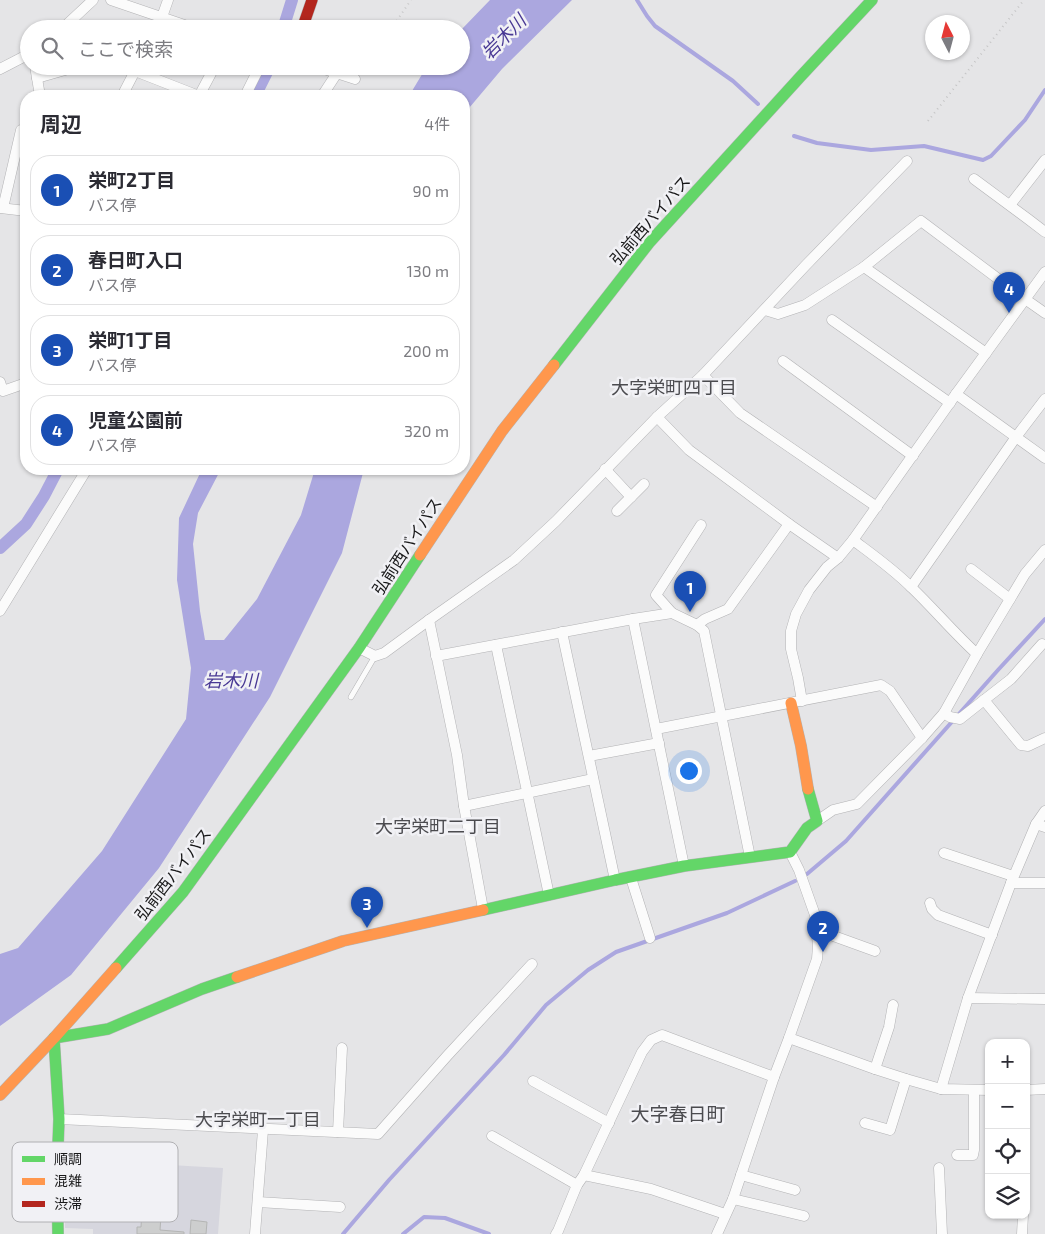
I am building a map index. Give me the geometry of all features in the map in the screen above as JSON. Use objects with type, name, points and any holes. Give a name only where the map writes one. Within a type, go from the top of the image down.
[{"type":"street","points":[[72,20],[93,0]]},
{"type":"street","points":[[111,0],[170,20]]},
{"type":"street","points":[[162,17],[168,0]]},
{"type":"street","points":[[305,20],[312,0]]},
{"type":"street","name":"弘前西バイパス","points":[[0,1095],[54,1038],[183,892],[359,648],[502,431],[649,243],[872,0]]},
{"type":"street","points":[[0,69],[20,59]]},
{"type":"street","points":[[36,75],[39,90]]},
{"type":"street","points":[[37,78],[48,75]]},
{"type":"street","points":[[125,90],[133,75]]},
{"type":"street","points":[[145,75],[184,90]]},
{"type":"street","points":[[202,90],[210,75]]},
{"type":"street","points":[[248,90],[256,75]]},
{"type":"street","points":[[326,90],[336,75]]},
{"type":"street","points":[[343,75],[355,79]]},
{"type":"street","points":[[20,134],[2,208],[20,210]]},
{"type":"street","points":[[1010,206],[1045,160]]},
{"type":"street","points":[[359,648],[374,656],[384,653],[514,560],[556,521],[657,417],[702,375],[765,310],[806,264],[907,161]]},
{"type":"street","points":[[974,179],[1045,232]]},
{"type":"street","points":[[765,310],[778,314],[805,305],[864,267],[921,221],[1045,313]]},
{"type":"street","points":[[864,267],[986,353]]},
{"type":"street","points":[[817,821],[809,793],[796,702],[798,678],[791,649],[791,631],[796,614],[826,567],[838,558],[853,540],[1045,272]]},
{"type":"street","points":[[832,320],[950,403]]},
{"type":"street","points":[[783,361],[913,456]]},
{"type":"street","points":[[702,375],[740,413],[876,507]]},
{"type":"street","points":[[0,382],[3,391],[20,385]]},
{"type":"street","points":[[956,394],[1045,458]]},
{"type":"street","points":[[911,587],[1045,399]]},
{"type":"street","points":[[657,417],[689,450],[838,558]]},
{"type":"street","points":[[605,470],[631,497]]},
{"type":"street","points":[[1,606],[83,475]]},
{"type":"street","points":[[617,511],[644,484]]},
{"type":"street","points":[[697,625],[705,619],[728,609],[789,524]]},
{"type":"street","points":[[701,525],[656,596],[672,613],[697,625],[704,631],[750,857]]},
{"type":"street","points":[[853,540],[885,563],[977,654]]},
{"type":"street","points":[[951,716],[977,654],[1025,574],[1045,550]]},
{"type":"street","points":[[971,569],[1010,599]]},
{"type":"street","points":[[436,656],[672,613]]},
{"type":"street","points":[[633,619],[684,866]]},
{"type":"street","points":[[429,620],[457,756],[483,909]]},
{"type":"street","points":[[562,632],[615,880]]},
{"type":"street","points":[[58,1142],[59,1119],[54,1038],[108,1029],[202,989],[343,941],[684,866],[790,852],[807,828],[833,810],[858,804],[922,738],[951,716],[984,700],[1011,679],[1042,644]]},
{"type":"street","points":[[496,645],[549,895]]},
{"type":"street","points":[[656,729],[881,685],[890,690],[922,738]]},
{"type":"street","points":[[984,700],[1021,745],[1028,746],[1045,738]]},
{"type":"street","points":[[589,756],[659,743]]},
{"type":"street","points":[[464,806],[593,779]]},
{"type":"street","points":[[941,1089],[968,998],[1012,879],[1040,826],[1045,811]]},
{"type":"street","points":[[717,1234],[733,1199],[774,1077],[790,1038],[817,959],[818,946],[815,916],[790,852]]},
{"type":"street","points":[[944,853],[1012,879],[1045,883]]},
{"type":"street","points":[[631,878],[650,938]]},
{"type":"street","points":[[930,903],[932,909],[938,915],[992,935]]},
{"type":"street","points":[[817,930],[875,951]]},
{"type":"street","points":[[59,1119],[378,1134],[446,1056],[532,964]]},
{"type":"street","points":[[968,998],[1045,999]]},
{"type":"street","points":[[875,1069],[894,1006]]},
{"type":"street","points":[[556,1234],[577,1185],[584,1175],[642,1052],[651,1040],[662,1035],[774,1077]]},
{"type":"street","points":[[790,1038],[875,1069],[941,1089],[985,1090]]},
{"type":"street","points":[[338,1132],[342,1048]]},
{"type":"street","points":[[865,1123],[890,1130],[906,1079]]},
{"type":"street","points":[[533,1081],[609,1122]]},
{"type":"street","points":[[1030,1090],[1045,1089]]},
{"type":"street","points":[[957,1155],[973,1154],[974,1091]]},
{"type":"street","points":[[255,1234],[263,1130]]},
{"type":"street","points":[[492,1136],[577,1185]]},
{"type":"street","points":[[939,1168],[942,1234]]},
{"type":"street","points":[[584,1175],[651,1189],[725,1214]]},
{"type":"street","points":[[741,1175],[795,1190]]},
{"type":"street","points":[[733,1199],[804,1216]]},
{"type":"street","points":[[258,1202],[340,1206]]},
{"type":"street","points":[[1022,1234],[1023,1219]]},
{"type":"lane","points":[[351,696],[374,656]]},
{"type":"path","points":[[398,20],[412,0]]},
{"type":"path","points":[[928,121],[1024,0]]},
{"type":"shaded area","points":[[178,1165],[223,1168],[218,1234],[93,1234],[93,1229],[65,1228],[65,1222],[178,1222]]},
{"type":"water","name":"岩木川","points":[[490,0],[572,0],[502,69],[470,107],[470,90],[413,90],[422,75],[470,75],[470,21]]},
{"type":"water","name":"岩木川","points":[[199,475],[218,475],[198,513],[193,544],[205,640],[224,640],[257,599],[301,515],[313,475],[362,475],[342,553],[270,697],[159,868],[71,975],[0,1026],[0,954],[18,948],[102,851],[186,719],[191,668],[177,580],[179,518]]},
{"type":"building","points":[[191,1220],[207,1222],[206,1234],[190,1234]]},
{"type":"building","points":[[141,1222],[161,1222],[160,1230],[184,1232],[184,1234],[137,1234],[137,1227],[141,1227]]},
{"type":"waterway","points":[[286,20],[292,0]]},
{"type":"waterway","points":[[637,0],[655,26],[733,81],[758,104]]},
{"type":"waterway","points":[[258,90],[266,75]]},
{"type":"waterway","points":[[794,136],[817,143],[871,150],[924,146],[983,160],[991,156],[1025,120],[1045,90]]},
{"type":"waterway","points":[[0,548],[26,524],[55,475]]},
{"type":"waterway","points":[[807,874],[846,841],[1045,619]]},
{"type":"waterway","points":[[343,1234],[389,1180],[504,1055],[546,1005],[588,970],[616,952],[727,913],[795,881]]},
{"type":"waterway","points":[[403,1234],[424,1217],[445,1218],[489,1234]]},
{"type":"traffic: fast","points":[[554,365],[649,243],[872,0]]},
{"type":"traffic: fast","points":[[116,968],[183,892],[359,648],[420,555]]},
{"type":"traffic: fast","points":[[483,910],[684,866],[790,852],[807,828],[817,821],[808,789]]},
{"type":"traffic: fast","points":[[58,1142],[59,1119],[54,1038],[108,1029],[202,989],[237,977]]},
{"type":"traffic: fast","points":[[58,1222],[58,1234]]},
{"type":"traffic: slow","points":[[420,555],[502,431],[554,365]]},
{"type":"traffic: slow","points":[[791,703],[808,789]]},
{"type":"traffic: slow","points":[[237,977],[343,941],[483,910]]},
{"type":"traffic: slow","points":[[0,1095],[116,968]]},
{"type":"traffic: jam","points":[[305,20],[312,0]]},
{"type":"place","name":"児童公園前","points":[[1009,313]]},
{"type":"place","name":"栄町2丁目","points":[[690,612]]},
{"type":"place","name":"栄町1丁目","points":[[367,928]]},
{"type":"place","name":"春日町入口","points":[[823,952]]},
{"type":"district","name":"大字栄町四丁目","points":[[674,388]]},
{"type":"district","name":"大字栄町二丁目","points":[[438,827]]},
{"type":"district","name":"大字春日町","points":[[678,1114]]},
{"type":"district","name":"大字栄町一丁目","points":[[258,1120]]}]
